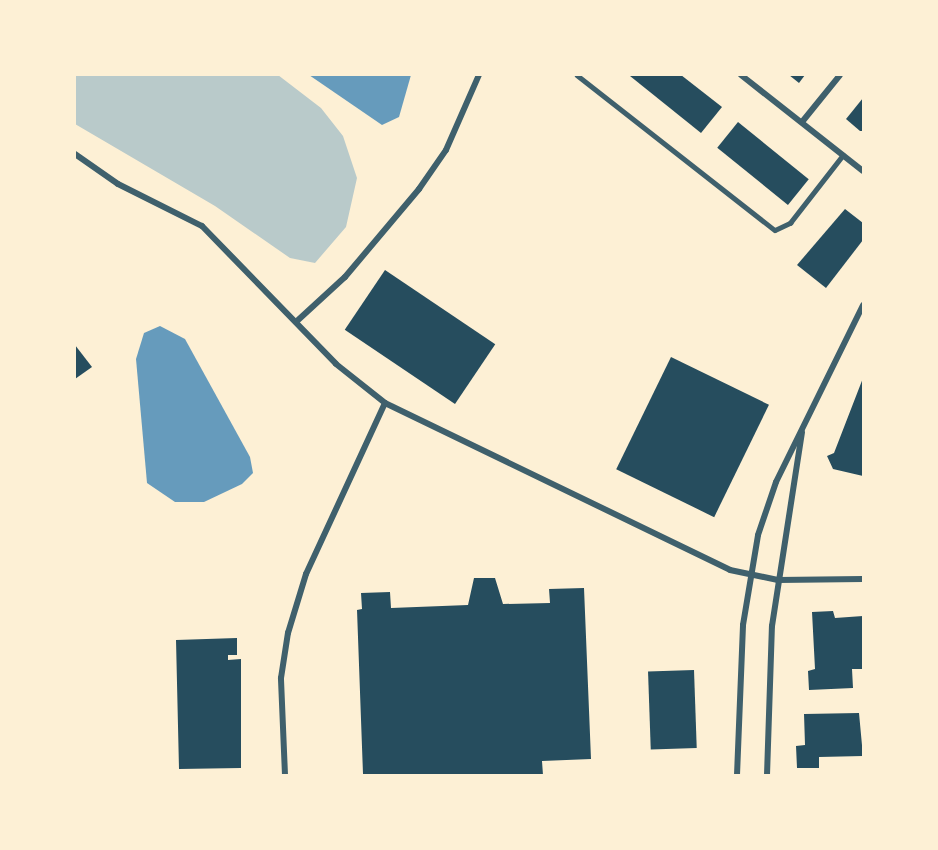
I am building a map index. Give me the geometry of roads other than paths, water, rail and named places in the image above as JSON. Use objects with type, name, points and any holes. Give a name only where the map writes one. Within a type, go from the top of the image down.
[{"type":"street","points":[[297,321],[345,277],[419,189],[447,150],[479,75]]},
{"type":"street","points":[[741,75],[863,171]]},
{"type":"street","points":[[802,122],[840,75]]},
{"type":"street","points":[[75,154],[118,184],[202,226],[297,321],[336,364],[385,402],[706,560],[749,575],[778,580],[863,579]]},
{"type":"street","points":[[737,775],[749,575],[776,482],[863,305]]},
{"type":"street","points":[[285,775],[281,678],[288,633],[306,574],[385,402]]},
{"type":"street","points":[[767,775],[778,580],[803,426]]},
{"type":"lane","points":[[577,75],[775,230],[790,223],[843,155]]},
{"type":"water","points":[[309,75],[411,75],[399,117],[382,125]]},
{"type":"water","points":[[160,326],[185,339],[250,457],[253,473],[242,484],[204,502],[175,502],[147,483],[136,359],[144,333]]}]
